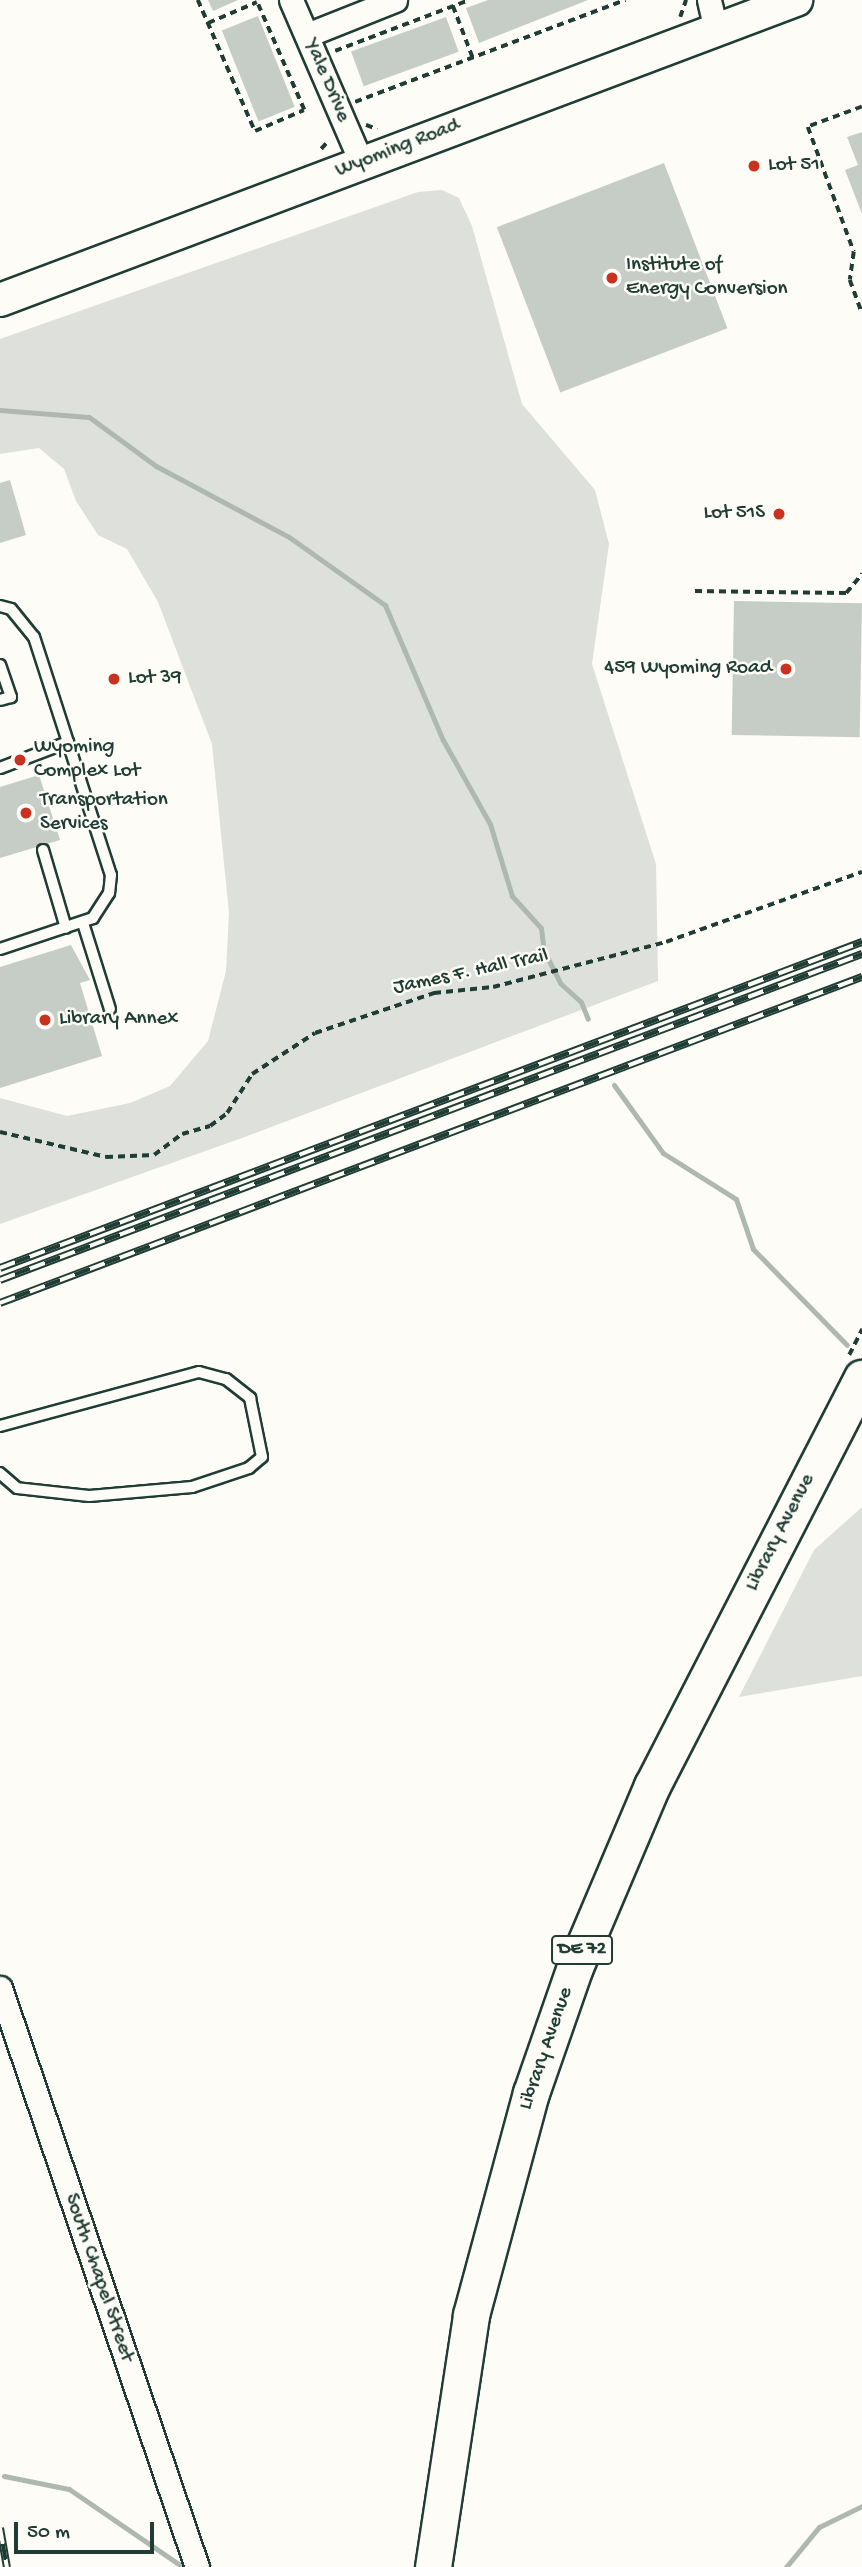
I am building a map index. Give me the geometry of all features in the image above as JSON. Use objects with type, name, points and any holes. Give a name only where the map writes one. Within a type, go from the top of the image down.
[{"type":"main road","name":"Library Avenue","points":[[433,2567],[471,2315],[531,2093],[566,1993],[652,1786],[862,1378]]},
{"type":"street","name":"Yale Drive","points":[[291,0],[361,162]]},
{"type":"street","points":[[307,35],[395,0]]},
{"type":"street","name":"Wyoming Road","points":[[0,300],[361,162],[712,15],[796,0]]},
{"type":"street","name":"South Chapel Street","points":[[0,1988],[197,2567]]},
{"type":"lane","points":[[0,606],[11,609],[29,627],[111,875],[103,906],[83,923],[0,949]]},
{"type":"lane","points":[[0,665],[11,697],[0,700]]},
{"type":"lane","points":[[0,768],[68,742]]},
{"type":"lane","points":[[43,850],[66,928]]},
{"type":"lane","points":[[83,923],[110,1009]]},
{"type":"lane","points":[[0,1426],[199,1373],[226,1379],[250,1398],[262,1457],[249,1468],[192,1487],[89,1496],[17,1488],[0,1473]]},
{"type":"path","points":[[198,0],[208,23],[256,131],[304,110],[257,1],[208,23]]},
{"type":"path","points":[[338,62],[334,51],[469,0]]},
{"type":"path","points":[[350,95],[353,103],[625,0]]},
{"type":"path","points":[[680,17],[686,0]]},
{"type":"path","points":[[453,6],[473,58]]},
{"type":"path","points":[[862,107],[808,127],[854,252],[850,280],[862,313]]},
{"type":"path","points":[[695,591],[846,593],[862,574]]},
{"type":"path","name":"James F. Hall Trail","points":[[0,1132],[106,1157],[154,1156],[182,1134],[210,1126],[227,1113],[252,1074],[315,1033],[434,993],[493,987],[666,942],[862,872]]},
{"type":"shaded area","points":[[442,190],[459,198],[472,226],[522,404],[595,490],[609,544],[592,664],[656,864],[658,981],[242,1138],[0,1224],[0,1098],[67,1116],[130,1103],[170,1086],[208,1041],[226,971],[229,913],[212,744],[158,602],[127,549],[98,535],[76,501],[64,469],[39,448],[0,454],[0,339],[418,192]]},
{"type":"shaded area","points":[[862,1507],[862,1676],[739,1697],[814,1550]]},
{"type":"building","points":[[208,0],[238,0],[213,11]]},
{"type":"building","points":[[488,0],[588,0],[479,43],[466,8]]},
{"type":"building","points":[[258,16],[295,107],[259,121],[222,31]]},
{"type":"building","points":[[446,17],[459,52],[364,86],[351,52]]},
{"type":"building","points":[[862,132],[862,214],[845,170],[858,165],[847,137]]},
{"type":"building","name":"Institute of Energy Conversion","points":[[664,163],[727,328],[560,392],[497,227]]},
{"type":"building","points":[[10,480],[26,535],[0,543],[0,483]]},
{"type":"building","name":"459 Wyoming Road","points":[[734,601],[862,603],[860,737],[732,735]]},
{"type":"building","name":"Transportation Services","points":[[39,775],[60,840],[0,858],[0,787]]},
{"type":"building","name":"Library Annex","points":[[71,945],[90,980],[80,983],[102,1056],[0,1088],[0,967]]},
{"type":"waterway","points":[[0,410],[89,417],[156,466],[289,537],[385,605],[443,740],[490,824],[512,896],[541,928],[544,951],[560,983],[581,1002],[588,1019]]},
{"type":"waterway","points":[[614,1085],[663,1153],[736,1199],[753,1249],[847,1345]]},
{"type":"waterway","points":[[4,2476],[69,2489],[180,2565]]},
{"type":"waterway","points":[[786,2567],[819,2527],[862,2506]]},
{"type":"railway","points":[[0,1268],[862,942]]},
{"type":"railway","points":[[0,1280],[862,954]]},
{"type":"railway","points":[[0,1303],[862,977]]},
{"type":"railway","points":[[0,2528],[7,2567]]},
{"type":"place","name":"Lot 51","points":[[754,166]]},
{"type":"place","name":"Institute of Energy Conversion","points":[[612,278]]},
{"type":"place","name":"Lot 51S","points":[[779,514]]},
{"type":"place","name":"459 Wyoming Road","points":[[786,669]]},
{"type":"place","name":"Lot 39","points":[[114,679]]},
{"type":"place","name":"Wyoming Complex Lot","points":[[20,760]]},
{"type":"place","name":"Transportation Services","points":[[26,813]]},
{"type":"place","name":"Library Annex","points":[[45,1020]]}]
